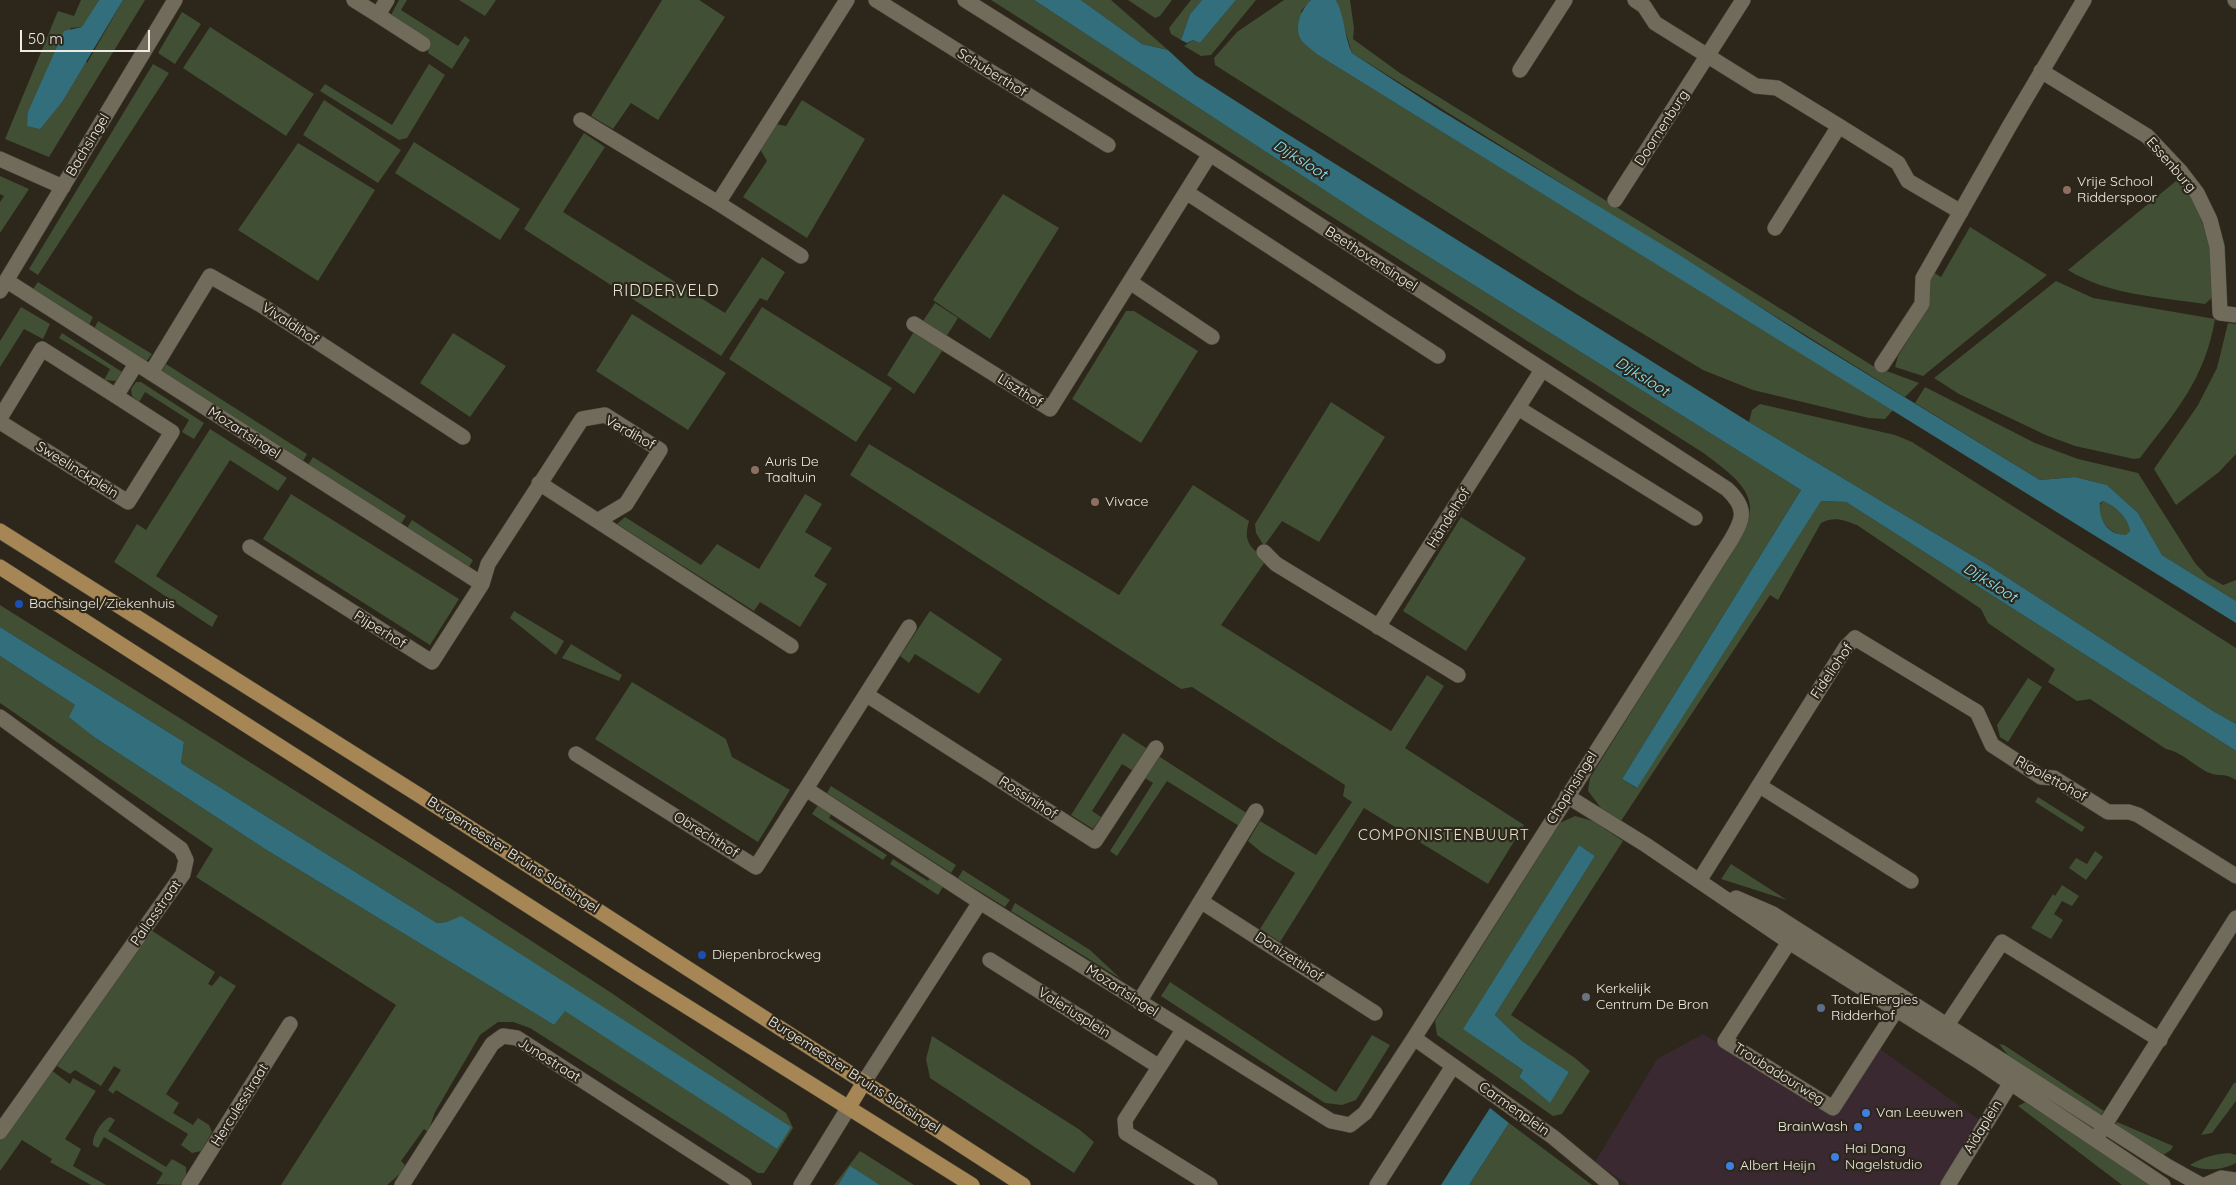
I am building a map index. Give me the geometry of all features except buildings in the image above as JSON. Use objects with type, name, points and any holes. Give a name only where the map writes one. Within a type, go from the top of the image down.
[{"type":"main road","name":"Burgemeester Bruins Slotsingel","points":[[0,532],[430,802],[1023,1185]]},
{"type":"main road","name":"Burgemeester Bruins Slotsingel","points":[[0,567],[638,976],[972,1185]]},
{"type":"main road","points":[[849,1107],[864,1082]]},
{"type":"street","name":"Bachsingel","points":[[3,286],[175,0]]},
{"type":"street","points":[[354,0],[423,44]]},
{"type":"street","points":[[378,15],[387,0]]},
{"type":"street","points":[[718,203],[847,0]]},
{"type":"street","name":"Schuberthof","points":[[876,0],[1108,145]]},
{"type":"street","name":"Beethovensingel","points":[[965,0],[1210,154],[1727,489],[1740,504],[1742,514],[1739,526],[1730,540]]},
{"type":"street","points":[[1520,70],[1565,0]]},
{"type":"street","points":[[1635,0],[1644,6],[1655,23],[1756,86],[1777,88],[1839,126],[1898,163],[1908,181],[1961,212]]},
{"type":"street","name":"Doornenburg","points":[[1615,200],[1743,0]]},
{"type":"street","points":[[1882,365],[1922,304],[1923,278],[2041,71],[2084,0]]},
{"type":"street","name":"Essenburg","points":[[2041,71],[2147,136],[2181,172],[2197,193],[2210,220],[2217,247],[2220,313],[2236,315]]},
{"type":"street","points":[[581,120],[801,256]]},
{"type":"street","points":[[1775,228],[1839,126]]},
{"type":"street","name":"Liszthof","points":[[914,324],[1050,409],[1210,154]]},
{"type":"street","points":[[0,159],[63,187]]},
{"type":"street","points":[[1186,192],[1438,356]]},
{"type":"street","name":"Vivaldihof","points":[[151,373],[210,276],[261,305],[463,437]]},
{"type":"street","points":[[1130,282],[1212,337]]},
{"type":"street","name":"Mozartsingel","points":[[3,286],[151,373],[482,584]]},
{"type":"street","name":"Sweelinckplein","points":[[0,418],[42,349],[172,432],[128,502],[0,422]]},
{"type":"street","points":[[116,396],[136,364]]},
{"type":"street","name":"Händelhof","points":[[1378,628],[1542,370]]},
{"type":"street","points":[[1518,408],[1695,518]]},
{"type":"street","name":"Verdihof","points":[[482,584],[488,564],[582,419],[606,415],[660,450],[626,504],[599,520]]},
{"type":"street","points":[[539,483],[599,520],[791,646]]},
{"type":"street","name":"Chopinsingel","points":[[1414,1038],[1730,540]]},
{"type":"street","name":"Pijperhof","points":[[250,546],[432,662],[482,584]]},
{"type":"street","points":[[1264,552],[1276,564],[1378,628],[1458,675]]},
{"type":"street","points":[[806,789],[909,627]]},
{"type":"street","name":"Fideliohof","points":[[1699,881],[1846,647],[1855,638],[1977,712],[1982,724]]},
{"type":"street","name":"Rossinihof","points":[[867,695],[1096,842],[1156,748]]},
{"type":"street","name":"Pallasstraat","points":[[0,717],[181,849],[186,860],[183,874],[0,1132]]},
{"type":"street","name":"Rigolettohof","points":[[1982,724],[1992,745],[2041,776],[2054,778],[2108,812],[2129,812],[2138,815],[2236,876]]},
{"type":"street","name":"Obrechthof","points":[[576,754],[756,867],[806,789]]},
{"type":"street","points":[[1760,786],[1911,881]]},
{"type":"street","name":"Mozartsingel","points":[[806,789],[980,902],[1331,1121],[1350,1125],[1365,1113],[1414,1038]]},
{"type":"street","points":[[1567,796],[1699,881],[1789,942],[1900,1004],[2014,1077],[2105,1126],[2167,1166],[2203,1185],[2214,1180],[2235,1178]]},
{"type":"street","points":[[1139,1002],[1256,811]]},
{"type":"street","points":[[1699,881],[1773,914],[1807,936],[1900,1004],[1947,1025],[2096,1139],[2163,1185]]},
{"type":"street","points":[[864,1082],[980,902]]},
{"type":"street","name":"Donizettihof","points":[[1202,902],[1375,1014]]},
{"type":"street","points":[[2096,1139],[2236,918]]},
{"type":"street","points":[[1789,942],[1807,936]]},
{"type":"street","name":"Troubadourweg","points":[[1789,942],[1725,1040],[1833,1108],[1900,1004]]},
{"type":"street","points":[[1947,1025],[2002,942],[2160,1040]]},
{"type":"street","name":"Valeriusplein","points":[[990,960],[1158,1066]]},
{"type":"street","name":"Herculesstraat","points":[[189,1185],[290,1024]]},
{"type":"street","points":[[1183,1030],[1158,1066],[1125,1120],[1126,1133],[1210,1185]]},
{"type":"street","name":"Junostraat","points":[[402,1185],[492,1044],[503,1036],[518,1038],[744,1185]]},
{"type":"street","name":"Carmenplein","points":[[1414,1038],[1554,1137],[1611,1185]]},
{"type":"street","points":[[1377,1185],[1454,1066]]},
{"type":"street","name":"Aïdaplein","points":[[1948,1185],[2014,1077]]},
{"type":"street","points":[[801,1185],[849,1107]]},
{"type":"shaded area","points":[[1703,1034],[1836,1114],[1880,1049],[1981,1121],[1940,1185],[1628,1185],[1595,1162],[1657,1059]]},
{"type":"green space","points":[[81,0],[99,0],[83,27],[70,28],[87,63],[123,0],[145,0],[49,157],[5,139],[58,11],[74,16]]},
{"type":"green space","points":[[399,0],[407,0],[401,10],[458,46],[465,36],[470,40],[452,69],[428,53],[430,41],[391,15]]},
{"type":"green space","points":[[459,0],[496,0],[485,16]]},
{"type":"green space","points":[[662,0],[699,0],[725,17],[658,120],[631,103],[613,129],[591,116]]},
{"type":"green space","points":[[991,0],[1034,0],[1370,220],[1801,490],[1622,779],[1636,788],[1820,501],[1846,502],[2236,751],[2236,780],[2201,769],[2179,754],[2166,749],[2090,699],[2077,701],[2048,682],[2055,669],[1988,623],[1981,609],[1857,525],[1835,519],[1821,523],[1778,600],[1770,595],[1621,821],[1601,808],[1588,791],[1590,778],[1736,545],[1748,517],[1750,507],[1745,491],[1740,484],[1726,470],[1705,454]]},
{"type":"green space","points":[[1081,0],[1111,0],[1168,50],[1142,44]]},
{"type":"green space","points":[[1128,0],[1172,0],[1160,16],[1155,18]]},
{"type":"green space","points":[[1191,0],[1202,0],[1190,14],[1181,40],[1171,34],[1169,28]]},
{"type":"green space","points":[[1236,0],[1256,0],[1211,55],[1201,56],[1184,46],[1193,40],[1200,43]]},
{"type":"green space","points":[[1284,0],[1311,0],[1301,11],[1318,55],[1893,410],[1885,419],[1869,418],[1753,390],[1703,370],[1577,294],[1215,65],[1214,58],[1237,32]]},
{"type":"green space","points":[[1336,0],[1350,0],[1354,28],[1353,39],[1400,73],[1873,366],[1919,383],[1905,397],[1352,53]]},
{"type":"green space","points":[[182,12],[201,24],[175,64],[158,53]]},
{"type":"green space","points":[[210,27],[314,94],[286,136],[183,68]]},
{"type":"green space","points":[[153,64],[169,73],[38,275],[29,269]]},
{"type":"green space","points":[[429,64],[445,75],[407,138],[399,140],[320,91],[325,84],[392,125]]},
{"type":"green space","points":[[324,100],[401,150],[378,183],[303,135]]},
{"type":"green space","points":[[802,100],[865,139],[807,238],[743,197],[767,161],[760,149],[775,124],[786,126]]},
{"type":"green space","points":[[584,133],[605,147],[563,212],[725,313],[762,257],[785,272],[767,301],[760,298],[721,356],[524,229]]},
{"type":"green space","points":[[414,142],[520,209],[500,240],[395,173]]},
{"type":"green space","points":[[298,143],[375,190],[318,281],[238,230]]},
{"type":"green space","points":[[0,176],[29,189],[0,233],[0,202],[4,196],[0,194]]},
{"type":"green space","points":[[2176,181],[2183,182],[2207,236],[2214,279],[2214,296],[2205,304],[2117,290],[2100,285],[2068,270]]},
{"type":"green space","points":[[1003,194],[1059,228],[990,339],[933,300]]},
{"type":"green space","points":[[1970,227],[2047,275],[1923,376],[1895,367],[1898,356],[1928,308],[1926,285],[1933,272],[1941,277]]},
{"type":"green space","points":[[2056,281],[2093,298],[2215,319],[2204,359],[2196,377],[2177,409],[2140,458],[2134,459],[2075,446],[2048,436],[1959,394],[1934,378]]},
{"type":"green space","points":[[38,282],[93,317],[89,325],[33,289]]},
{"type":"green space","points":[[935,303],[958,318],[946,337],[923,321]]},
{"type":"green space","points":[[21,307],[50,324],[43,339],[24,329],[0,367],[0,341]]},
{"type":"green space","points":[[762,307],[892,388],[856,442],[729,359]]},
{"type":"green space","points":[[1126,311],[1134,311],[1198,351],[1141,443],[1072,399]]},
{"type":"green space","points":[[632,314],[726,373],[688,430],[596,371]]},
{"type":"green space","points":[[98,321],[152,354],[146,362],[94,329]]},
{"type":"green space","points":[[2228,323],[2236,324],[2236,454],[2219,472],[2176,505],[2154,469],[2198,405],[2217,368]]},
{"type":"green space","points":[[915,330],[944,348],[914,394],[887,375]]},
{"type":"green space","points":[[62,333],[122,372],[116,381],[104,380],[110,369],[59,338]]},
{"type":"green space","points":[[453,333],[506,366],[470,417],[420,383]]},
{"type":"green space","points":[[166,364],[307,454],[303,461],[161,372]]},
{"type":"green space","points":[[136,382],[141,382],[204,423],[194,439],[182,432],[189,420],[145,392],[139,402],[132,396],[131,389]]},
{"type":"green space","points":[[1925,387],[2035,443],[2078,459],[2138,473],[2195,563],[2207,576],[2223,585],[2236,580],[2236,601],[2162,555],[2138,513],[2107,485],[2075,477],[2040,480],[1915,403]]},
{"type":"green space","points":[[1331,402],[1385,437],[1319,542],[1282,521],[1264,546],[1256,533],[1255,524]]},
{"type":"green space","points":[[1760,404],[1895,435],[1912,442],[2236,648],[2236,724],[1988,565],[1749,422],[1752,410]]},
{"type":"green space","points":[[210,429],[287,478],[278,491],[230,460],[156,576],[218,616],[212,627],[114,562],[137,524],[146,530]]},
{"type":"green space","points":[[869,444],[1119,595],[1193,485],[1249,521],[1247,534],[1249,544],[1267,559],[1221,625],[1391,731],[1427,675],[1444,686],[1405,748],[1524,825],[1488,884],[1364,808],[1280,942],[1260,929],[1295,873],[1261,852],[1248,841],[1260,821],[1316,855],[1352,802],[1343,796],[1345,785],[1192,687],[1181,689],[850,475]]},
{"type":"green space","points":[[313,457],[406,516],[401,524],[308,465]]},
{"type":"green space","points":[[291,494],[459,599],[430,645],[263,539]]},
{"type":"green space","points":[[805,494],[822,504],[805,532],[832,548],[814,576],[827,584],[800,627],[760,602],[754,611],[617,524],[625,517],[701,565],[717,544],[759,569]]},
{"type":"green space","points":[[2103,501],[2124,516],[2130,531],[2126,536],[2120,535],[2108,528],[2100,518],[2099,506]]},
{"type":"green space","points":[[1461,517],[1526,558],[1466,651],[1403,611]]},
{"type":"green space","points":[[412,520],[473,560],[469,567],[407,528]]},
{"type":"green space","points":[[0,605],[453,890],[610,992],[786,1113],[793,1128],[764,1173],[758,1173],[530,1028],[513,1022],[498,1022],[480,1035],[435,1112],[428,1132],[424,1129],[401,1161],[405,1165],[401,1173],[387,1185],[281,1185],[396,1005],[196,877],[213,849],[0,703],[0,656],[75,705],[88,732],[94,737],[265,849],[554,1025],[565,1010],[777,1149],[782,1140],[447,922],[437,923],[181,763],[184,742],[0,627]]},
{"type":"green space","points":[[514,611],[564,641],[556,655],[510,618]]},
{"type":"green space","points":[[930,611],[1002,659],[979,694],[915,654],[909,663],[900,656]]},
{"type":"green space","points":[[571,644],[622,675],[619,681],[562,658]]},
{"type":"green space","points":[[2028,678],[2042,687],[2008,742],[2000,737],[1997,725]]},
{"type":"green space","points":[[632,682],[726,739],[732,757],[790,790],[758,842],[595,739]]},
{"type":"green space","points":[[1123,733],[1248,814],[1239,826],[1167,781],[1117,856],[1110,851],[1153,783],[1122,764],[1092,811],[1101,817],[1093,829],[1071,815]]},
{"type":"green space","points":[[831,786],[956,865],[951,873],[827,793]]},
{"type":"green space","points":[[2038,797],[2085,827],[2082,832],[2035,802]]},
{"type":"green space","points":[[818,805],[832,813],[829,818],[887,855],[883,860],[812,814]]},
{"type":"green space","points":[[1575,816],[1593,821],[1623,841],[1511,1015],[1575,1058],[1590,1071],[1562,1114],[1553,1116],[1437,1035],[1435,1021],[1560,823]],"holes":[[[1579,845],[1595,856],[1495,1015],[1522,1041],[1569,1072],[1549,1102],[1519,1077],[1523,1070],[1464,1029]]]},
{"type":"green space","points":[[2095,851],[2103,857],[2086,880],[2069,868],[2076,858],[2087,864]]},
{"type":"green space","points":[[893,859],[928,881],[931,876],[944,885],[938,895],[890,864]]},
{"type":"green space","points":[[1731,864],[1787,900],[1721,879]]},
{"type":"green space","points":[[963,870],[1010,900],[1005,907],[958,878]]},
{"type":"green space","points":[[2062,885],[2079,896],[2072,906],[2062,901],[2054,914],[2063,920],[2051,939],[2031,928],[2053,894],[2055,896]]},
{"type":"green space","points":[[1015,903],[1090,950],[1121,979],[1011,911]]},
{"type":"green space","points":[[151,930],[215,972],[208,984],[212,986],[220,976],[236,986],[166,1094],[179,1103],[173,1113],[193,1125],[198,1118],[209,1125],[212,1132],[201,1151],[192,1153],[181,1145],[188,1134],[116,1090],[113,1094],[108,1090],[121,1070],[114,1066],[101,1086],[75,1070],[70,1074],[57,1066]]},
{"type":"green space","points":[[1170,982],[1336,1092],[1372,1035],[1390,1045],[1356,1100],[1342,1105],[1325,1103],[1161,996]]},
{"type":"green space","points":[[932,1036],[1080,1130],[1094,1142],[1074,1173],[930,1078],[926,1059]]},
{"type":"green space","points":[[1999,1044],[2004,1045],[2104,1111],[2101,1115],[2098,1114],[2012,1060]]},
{"type":"green space","points":[[51,1070],[70,1084],[73,1078],[96,1091],[65,1139],[81,1149],[73,1166],[106,1185],[91,1185],[50,1162],[52,1159],[22,1140],[0,1171],[0,1141]]},
{"type":"green space","points":[[2234,1083],[2236,1083],[2236,1101],[2212,1133],[2201,1135]]},
{"type":"green space","points":[[2028,1101],[2154,1185],[2122,1185],[2018,1106]]},
{"type":"green space","points":[[110,1117],[115,1120],[108,1131],[166,1167],[172,1159],[186,1167],[186,1175],[180,1185],[156,1184],[163,1173],[104,1137],[98,1148],[93,1145],[98,1129]]},
{"type":"green space","points":[[2117,1122],[2173,1146],[2171,1150],[2163,1155],[2115,1125]]},
{"type":"green space","points":[[1509,1123],[1592,1185],[1469,1185]]},
{"type":"green space","points":[[860,1151],[914,1185],[880,1185],[850,1167],[838,1185],[834,1185]]},
{"type":"green space","points":[[2229,1153],[2236,1155],[2236,1163],[2213,1169],[2201,1169],[2190,1165],[2209,1156]]},
{"type":"water","points":[[99,0],[123,0],[62,102],[40,129],[27,126],[28,112],[64,31],[82,27]]},
{"type":"water","name":"Dijksloot","points":[[1034,0],[1081,0],[1142,44],[1168,50],[1195,75],[1281,130],[1749,422],[1988,565],[2236,724],[2236,751],[1846,502],[1821,501],[1637,788],[1622,779],[1801,490],[1370,220]]},
{"type":"water","points":[[1202,0],[1236,0],[1200,43],[1193,40],[1187,43],[1181,40],[1190,14]]},
{"type":"water","points":[[1311,0],[1336,0],[1352,53],[1438,109],[1681,256],[1808,338],[2040,480],[2075,477],[2107,485],[2138,513],[2162,555],[2236,601],[2236,623],[1318,55],[1305,45],[1299,36],[1298,30],[1301,14]],"holes":[[[2103,501],[2120,513],[2129,526],[2130,531],[2126,535],[2109,529],[2103,521],[2100,503]]]},
{"type":"water","points":[[0,627],[184,742],[181,763],[437,923],[447,922],[461,916],[791,1127],[777,1149],[565,1011],[554,1025],[265,849],[94,737],[69,717],[75,705],[0,656]]},
{"type":"water","points":[[1579,845],[1595,856],[1495,1015],[1522,1041],[1569,1072],[1550,1103],[1519,1077],[1523,1070],[1463,1029]]},
{"type":"water","points":[[1490,1108],[1509,1123],[1469,1185],[1441,1185]]},
{"type":"water","points":[[850,1166],[880,1185],[838,1185]]},
{"type":"place","name":"Vrije School Ridderspoor","points":[[2067,190]]},
{"type":"place","name":"Auris De Taaltuin","points":[[755,470]]},
{"type":"place","name":"Vivace","points":[[1095,502]]},
{"type":"place","name":"Bachsingel/Ziekenhuis","points":[[19,604]]},
{"type":"place","name":"Diepenbrockweg","points":[[702,955]]},
{"type":"place","name":"Kerkelijk Centrum De Bron","points":[[1586,997]]},
{"type":"place","name":"TotalEnergies Ridderhof","points":[[1821,1008]]},
{"type":"place","name":"Van Leeuwen","points":[[1866,1113]]},
{"type":"place","name":"BrainWash","points":[[1858,1127]]},
{"type":"place","name":"Hai Dang Nagelstudio","points":[[1835,1157]]},
{"type":"place","name":"Albert Heijn","points":[[1730,1166]]},
{"type":"district","name":"RIDDERVELD","points":[[666,291]]},
{"type":"district","name":"COMPONISTENBUURT","points":[[1444,835]]}]
